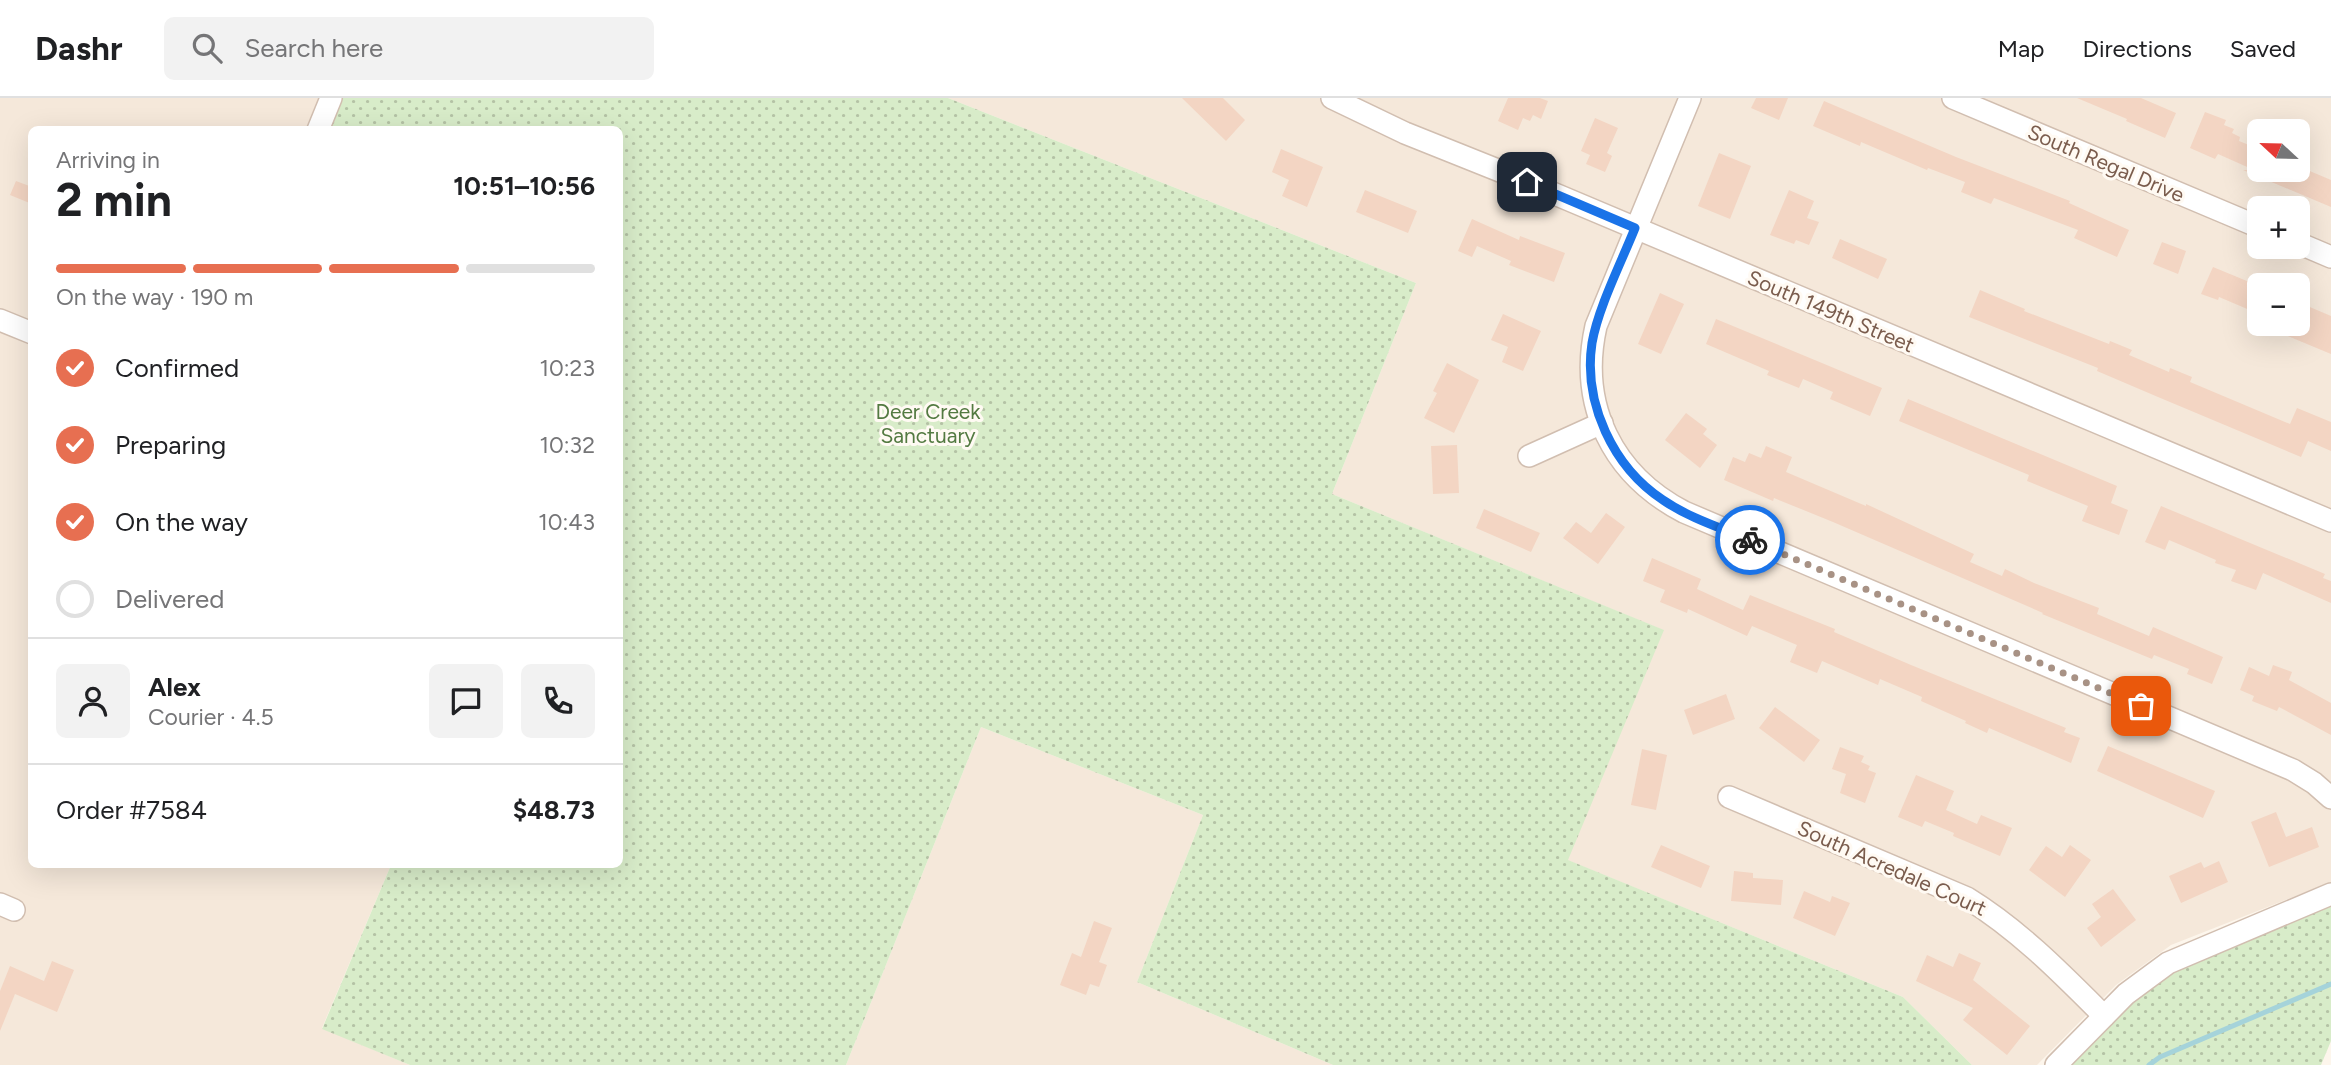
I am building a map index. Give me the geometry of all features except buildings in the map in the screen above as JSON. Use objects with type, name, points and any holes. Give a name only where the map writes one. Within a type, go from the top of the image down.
[{"type":"street","points":[[320,126],[331,98]]},
{"type":"street","name":"South 149th Street","points":[[1332,98],[1405,133],[2331,521]]},
{"type":"street","points":[[1690,98],[1596,326],[1592,345],[1596,408],[1611,446],[1625,465],[1648,489],[1684,512],[2294,770],[2314,783],[2331,799]]},
{"type":"street","name":"South Regal Drive","points":[[1952,98],[2247,222]]},
{"type":"street","points":[[2310,248],[2331,257]]},
{"type":"street","points":[[0,320],[28,331]]},
{"type":"street","points":[[1529,456],[1602,423]]},
{"type":"street","name":"South Acredale Court","points":[[1729,797],[1966,898],[1993,914],[2028,942],[2104,1016]]},
{"type":"street","points":[[2056,1065],[2134,987],[2168,963],[2331,894]]},
{"type":"shaded area","points":[[0,98],[319,98],[308,126],[28,126],[28,868],[390,868],[322,1028],[410,1065],[0,1065]]},
{"type":"shaded area","points":[[948,98],[2331,98],[2331,882],[2171,945],[2116,985],[2037,1065],[1972,1065],[1903,997],[1567,860],[1663,630],[1332,494],[1416,283]]},
{"type":"shaded area","points":[[981,727],[1203,815],[1137,982],[1333,1065],[846,1065]]},
{"type":"green space","name":"Deer Creek Sanctuary","points":[[339,98],[948,98],[1416,283],[1332,494],[1664,630],[1568,860],[1903,997],[1972,1065],[1333,1065],[1137,982],[1203,815],[981,727],[846,1065],[410,1065],[322,1029],[390,868],[623,868],[623,126],[327,126]]},
{"type":"green space","points":[[2331,905],[2331,1041],[2321,1065],[2066,1065],[2155,978]]},
{"type":"waterway","points":[[2149,1065],[2160,1057],[2331,984]]},
{"type":"way so far","points":[[1750,540],[2141,706]]},
{"type":"route","points":[[1527,182],[1635,228],[1596,326],[1592,345],[1591,365],[1596,408],[1611,446],[1648,489],[1664,501],[1750,540]]}]
